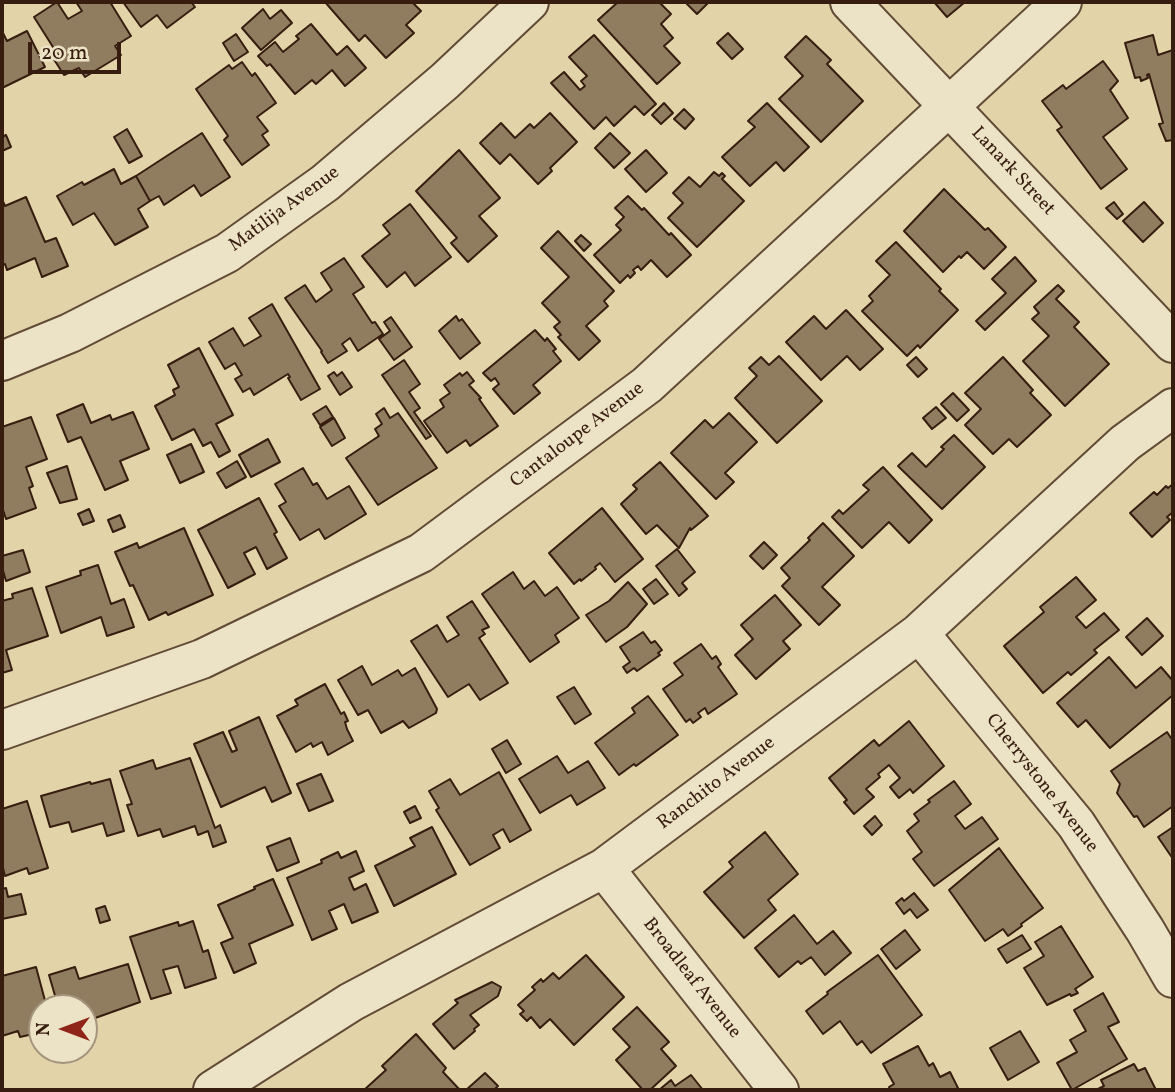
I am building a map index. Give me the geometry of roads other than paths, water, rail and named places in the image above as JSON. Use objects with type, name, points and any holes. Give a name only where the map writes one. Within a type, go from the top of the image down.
[{"type":"street","name":"Matilija Avenue","points":[[2,361],[70,333],[227,253],[325,183],[445,80],[530,2]]},
{"type":"street","name":"Lanark Street","points":[[850,2],[1173,343]]},
{"type":"street","name":"Cantaloupe Avenue","points":[[2,730],[202,659],[421,553],[647,385],[1062,2]]},
{"type":"street","name":"Ranchito Avenue","points":[[215,1090],[351,1002],[604,868],[919,633],[1125,443],[1173,408]]},
{"type":"street","name":"Cherrystone Avenue","points":[[919,633],[1076,824],[1173,978]]},
{"type":"street","name":"Broadleaf Avenue","points":[[604,868],[779,1090]]}]
